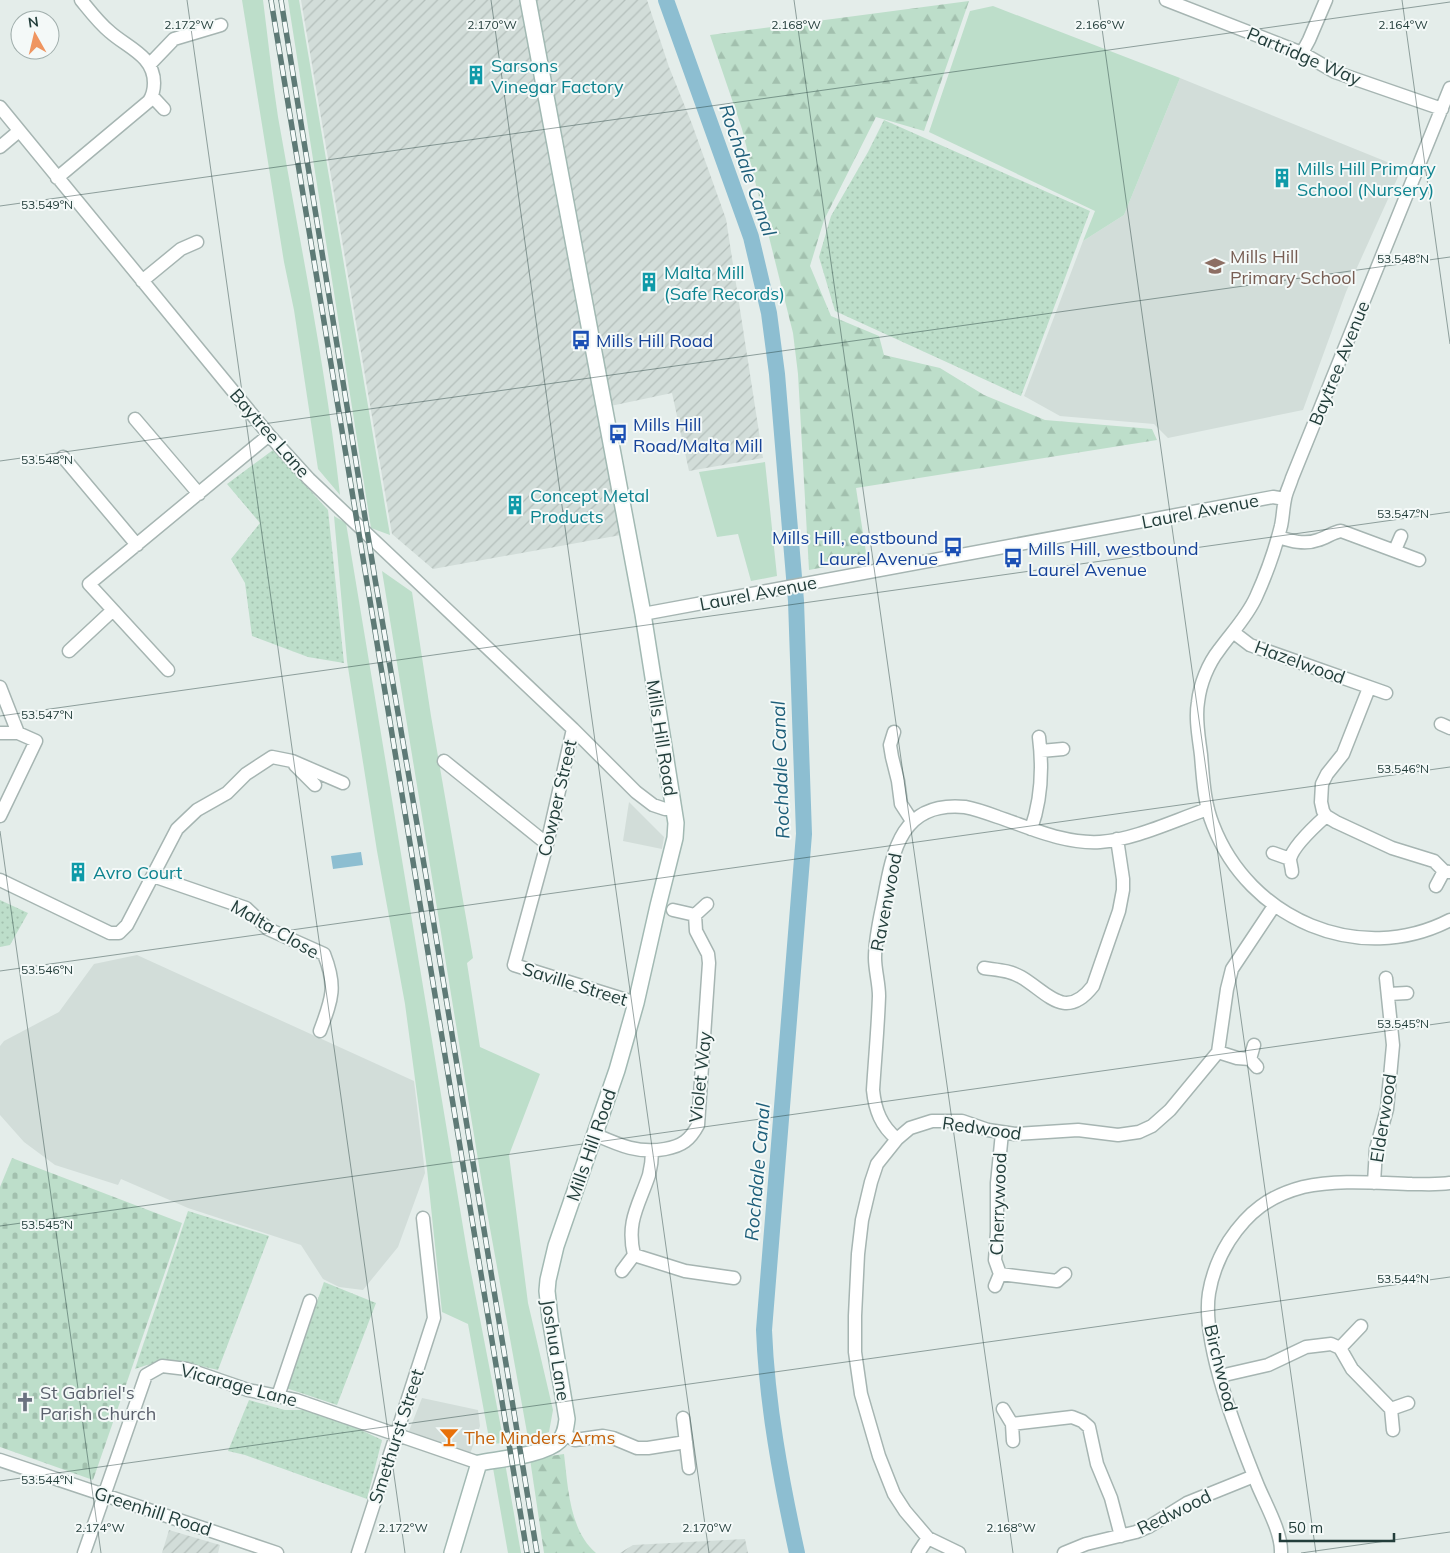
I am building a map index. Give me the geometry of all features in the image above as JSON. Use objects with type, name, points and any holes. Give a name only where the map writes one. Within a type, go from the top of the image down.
[{"type":"street","points":[[57,178],[152,96],[154,76],[150,64],[142,54],[108,31],[81,0]]},
{"type":"street","name":"Mills Hill Road","points":[[528,0],[644,614],[676,824],[675,838],[636,1003],[617,1070],[556,1246],[547,1289]]},
{"type":"street","name":"Partridge Way","points":[[1166,0],[1302,53],[1335,72],[1442,108]]},
{"type":"street","points":[[1302,53],[1326,0]]},
{"type":"street","points":[[150,64],[174,40],[221,25]]},
{"type":"street","name":"Baytree Avenue","points":[[1450,88],[1285,499],[1278,537],[1257,596],[1246,615],[1218,651],[1206,674],[1197,704],[1208,809],[1221,842],[1235,867],[1274,906],[1296,919],[1330,932],[1354,937],[1404,936],[1441,925],[1450,920]]},
{"type":"street","points":[[152,96],[164,110]]},
{"type":"street","name":"Baytree Lane","points":[[0,107],[270,435],[310,479],[573,729]]},
{"type":"street","points":[[0,147],[18,131]]},
{"type":"street","points":[[142,281],[181,249],[197,242]]},
{"type":"street","points":[[135,419],[198,494]]},
{"type":"street","points":[[168,670],[89,584],[270,435]]},
{"type":"street","points":[[63,456],[136,545]]},
{"type":"street","name":"Laurel Avenue","points":[[644,614],[1273,497],[1285,499]]},
{"type":"street","points":[[1278,537],[1304,543],[1319,540],[1341,531],[1419,560]]},
{"type":"street","points":[[1395,550],[1401,536]]},
{"type":"street","points":[[69,651],[113,610]]},
{"type":"street","name":"Hazelwood","points":[[1233,632],[1250,645],[1386,693]]},
{"type":"street","points":[[0,687],[18,733]]},
{"type":"street","points":[[1370,688],[1343,754],[1327,774],[1322,784],[1321,802],[1326,816],[1392,848],[1434,861],[1447,872],[1436,886]]},
{"type":"street","name":"Cowper Street","points":[[573,729],[636,792],[653,805],[665,809],[673,808]]},
{"type":"street","name":"Cowper Street","points":[[514,965],[547,844],[573,729]]},
{"type":"street","points":[[894,732],[890,745],[901,804],[912,821]]},
{"type":"street","points":[[0,733],[18,733],[36,741],[0,816]]},
{"type":"street","points":[[1031,829],[1039,804],[1042,784],[1039,737]]},
{"type":"street","points":[[1041,751],[1063,750]]},
{"type":"street","points":[[0,880],[110,933],[119,933],[127,925],[178,829],[197,810],[227,793],[246,774],[272,757],[292,761],[343,783]]},
{"type":"street","points":[[292,761],[315,785]]},
{"type":"street","points":[[444,762],[547,844]]},
{"type":"street","name":"Ravenwood","points":[[897,1140],[884,1126],[874,1101],[873,1090],[879,995],[875,959],[877,936],[891,861],[899,838],[912,821],[930,811],[948,806],[978,810],[1031,829],[1073,841],[1087,842],[1117,839],[1208,809]]},
{"type":"street","points":[[1273,853],[1291,865],[1307,834],[1326,816]]},
{"type":"street","points":[[984,968],[1008,971],[1056,1001],[1066,1003],[1078,1000],[1086,995],[1093,986],[1119,911],[1123,879],[1117,839]]},
{"type":"street","name":"Malta Close","points":[[153,876],[246,908],[268,930],[324,954],[331,972],[332,986],[329,1006],[320,1031]]},
{"type":"street","points":[[673,910],[695,915],[707,904]]},
{"type":"street","points":[[1254,1045],[1253,1063],[1218,1052],[1227,989],[1232,969],[1274,906]]},
{"type":"street","name":"Violet Way","points":[[594,1134],[616,1144],[640,1151],[652,1151],[684,1144],[698,1125],[709,963],[708,954],[696,931],[695,915]]},
{"type":"street","name":"Saville Street","points":[[514,965],[636,1003]]},
{"type":"street","name":"Elderwood","points":[[1374,1183],[1376,1149],[1387,1109],[1393,1045],[1386,978]]},
{"type":"street","points":[[1388,994],[1407,993]]},
{"type":"street","name":"Redwood","points":[[959,1553],[928,1538],[913,1522],[898,1500],[879,1456],[861,1394],[855,1352],[858,1263],[862,1220],[877,1164],[910,1128],[932,1121],[962,1121],[1002,1133],[1032,1134],[1058,1130],[1078,1130],[1118,1135],[1139,1132],[1152,1126],[1170,1110],[1218,1052]]},
{"type":"street","name":"Cherrywood","points":[[995,1286],[1000,1274],[995,1260],[997,1183],[1002,1133]]},
{"type":"street","points":[[634,1255],[631,1245],[632,1221],[635,1208],[650,1174],[652,1151]]},
{"type":"street","name":"Birchwood","points":[[1281,1553],[1280,1538],[1254,1476],[1229,1408],[1220,1376],[1209,1325],[1208,1294],[1217,1263],[1243,1220],[1266,1202],[1283,1194],[1328,1183],[1450,1183]]},
{"type":"street","name":"Smethurst Street","points":[[358,1553],[434,1318],[423,1218]]},
{"type":"street","points":[[622,1271],[634,1255]]},
{"type":"street","points":[[634,1255],[685,1271],[734,1278]]},
{"type":"street","name":"Cherrywood","points":[[1000,1274],[1057,1281],[1066,1274]]},
{"type":"street","name":"Joshua Lane","points":[[547,1289],[567,1419],[563,1434]]},
{"type":"street","points":[[278,1396],[310,1301]]},
{"type":"street","points":[[1340,1348],[1361,1326]]},
{"type":"street","points":[[1220,1376],[1268,1365],[1316,1344],[1331,1344],[1340,1348],[1352,1369],[1391,1409],[1393,1430]]},
{"type":"street","name":"Vicarage Lane","points":[[84,1553],[146,1375],[162,1366],[187,1370],[248,1390],[296,1400],[479,1463]]},
{"type":"street","points":[[1391,1409],[1408,1402]]},
{"type":"street","points":[[1003,1409],[1012,1424],[1013,1441]]},
{"type":"street","points":[[1012,1424],[1072,1417],[1082,1421],[1089,1427],[1098,1464],[1111,1498],[1121,1536]]},
{"type":"street","points":[[683,1418],[689,1468]]},
{"type":"street","points":[[452,1553],[479,1463],[539,1452],[558,1442],[563,1434],[575,1440],[603,1436],[637,1448],[686,1442]]},
{"type":"street","name":"Greenhill Road","points":[[0,1460],[277,1553]]},
{"type":"street","name":"Redwood","points":[[1064,1553],[1086,1544],[1121,1536],[1150,1526],[1188,1503],[1254,1476]]},
{"type":"street","points":[[918,1553],[928,1538]]},
{"type":"shaded area","points":[[301,0],[647,0],[669,67],[692,124],[726,219],[763,458],[689,471],[672,393],[601,408],[621,535],[433,569],[392,534]]},
{"type":"shaded area","name":"Mills Hill Primary School","points":[[1180,78],[1402,168],[1346,292],[1303,410],[1168,438],[1154,424],[1060,416],[1024,396],[1083,241],[1124,215]]},
{"type":"shaded area","points":[[629,802],[664,837],[662,849],[623,841]]},
{"type":"shaded area","points":[[137,955],[414,1081],[425,1173],[398,1247],[363,1290],[339,1287],[323,1279],[301,1245],[188,1208],[121,1179],[118,1185],[55,1165],[24,1142],[0,1115],[0,1046],[4,1041],[59,1012],[94,964]]},
{"type":"shaded area","points":[[422,1398],[478,1410],[480,1426],[470,1454],[409,1431]]},
{"type":"shaded area","points":[[169,1530],[220,1545],[218,1553],[162,1553]]},
{"type":"shaded area","points":[[745,1539],[748,1553],[620,1553],[633,1545]]},
{"type":"green space","points":[[242,0],[263,0],[278,117],[328,400],[340,495],[318,469],[294,310],[284,262]]},
{"type":"green space","points":[[288,0],[299,0],[390,535],[371,528]]},
{"type":"green space","points":[[969,1],[924,131],[876,117],[824,220],[810,266],[831,316],[879,336],[884,355],[940,368],[984,395],[1045,420],[1152,429],[1157,440],[856,488],[867,559],[809,570],[798,374],[793,333],[742,129],[710,35]]},
{"type":"green space","points":[[993,6],[1180,78],[1124,215],[1083,241],[1095,211],[929,132],[970,11]]},
{"type":"green space","points":[[884,120],[1090,211],[1021,396],[835,311],[819,257],[831,216]]},
{"type":"green space","points":[[273,450],[328,510],[344,663],[308,657],[252,636],[245,583],[231,559],[260,523],[227,484]]},
{"type":"green space","points":[[765,462],[777,576],[751,581],[738,534],[717,537],[699,472]]},
{"type":"green space","points":[[334,516],[346,523],[468,1257],[504,1443],[490,1444],[468,1324],[442,1312],[427,1169],[405,1004],[377,851],[347,661]]},
{"type":"green space","points":[[382,571],[412,592],[431,716],[473,958],[467,963],[480,1047],[540,1074],[509,1155],[528,1303],[553,1410],[549,1432],[528,1438],[482,1184]]},
{"type":"green space","points":[[0,900],[28,913],[10,945],[0,947]]},
{"type":"green space","points":[[12,1158],[182,1223],[93,1480],[0,1447],[0,1187]]},
{"type":"green space","points":[[188,1211],[269,1236],[218,1370],[183,1362],[147,1365],[135,1369]]},
{"type":"green space","points":[[324,1282],[376,1303],[337,1405],[286,1388]]},
{"type":"green space","points":[[249,1400],[285,1410],[308,1410],[359,1429],[382,1440],[367,1499],[245,1455],[228,1451]]},
{"type":"green space","points":[[564,1454],[571,1507],[575,1520],[587,1543],[596,1553],[544,1553],[530,1459]]},
{"type":"green space","points":[[505,1463],[521,1553],[508,1553],[493,1468]]},
{"type":"water","points":[[361,852],[363,865],[333,869],[331,856]]},
{"type":"waterway","name":"Rochdale Canal","points":[[666,0],[751,237],[769,313],[777,374],[796,601],[804,834],[764,1330],[768,1386],[776,1442],[797,1553]]},
{"type":"railway","points":[[271,0],[527,1553]]},
{"type":"railway","points":[[281,0],[537,1553]]},
{"type":"place","name":"Sarsons Vinegar Factory","points":[[476,75]]},
{"type":"place","name":"Mills Hill Primary School (Nursery)","points":[[1282,178]]},
{"type":"place","name":"Mills Hill Primary School","points":[[1215,266]]},
{"type":"place","name":"Malta Mill (Safe Records)","points":[[649,282]]},
{"type":"place","name":"Mills Hill Road","points":[[581,340]]},
{"type":"place","name":"Mills Hill Road/Malta Mill","points":[[618,434]]},
{"type":"place","name":"Concept Metal Products","points":[[515,505]]},
{"type":"place","name":"Mills Hill, eastbound Laurel Avenue","points":[[953,547]]},
{"type":"place","name":"Mills Hill, westbound Laurel Avenue","points":[[1013,558]]},
{"type":"place","name":"Avro Court","points":[[78,872]]},
{"type":"place","name":"St Gabriel's Parish Church","points":[[25,1402]]},
{"type":"place","name":"The Minders Arms","points":[[449,1437]]}]
